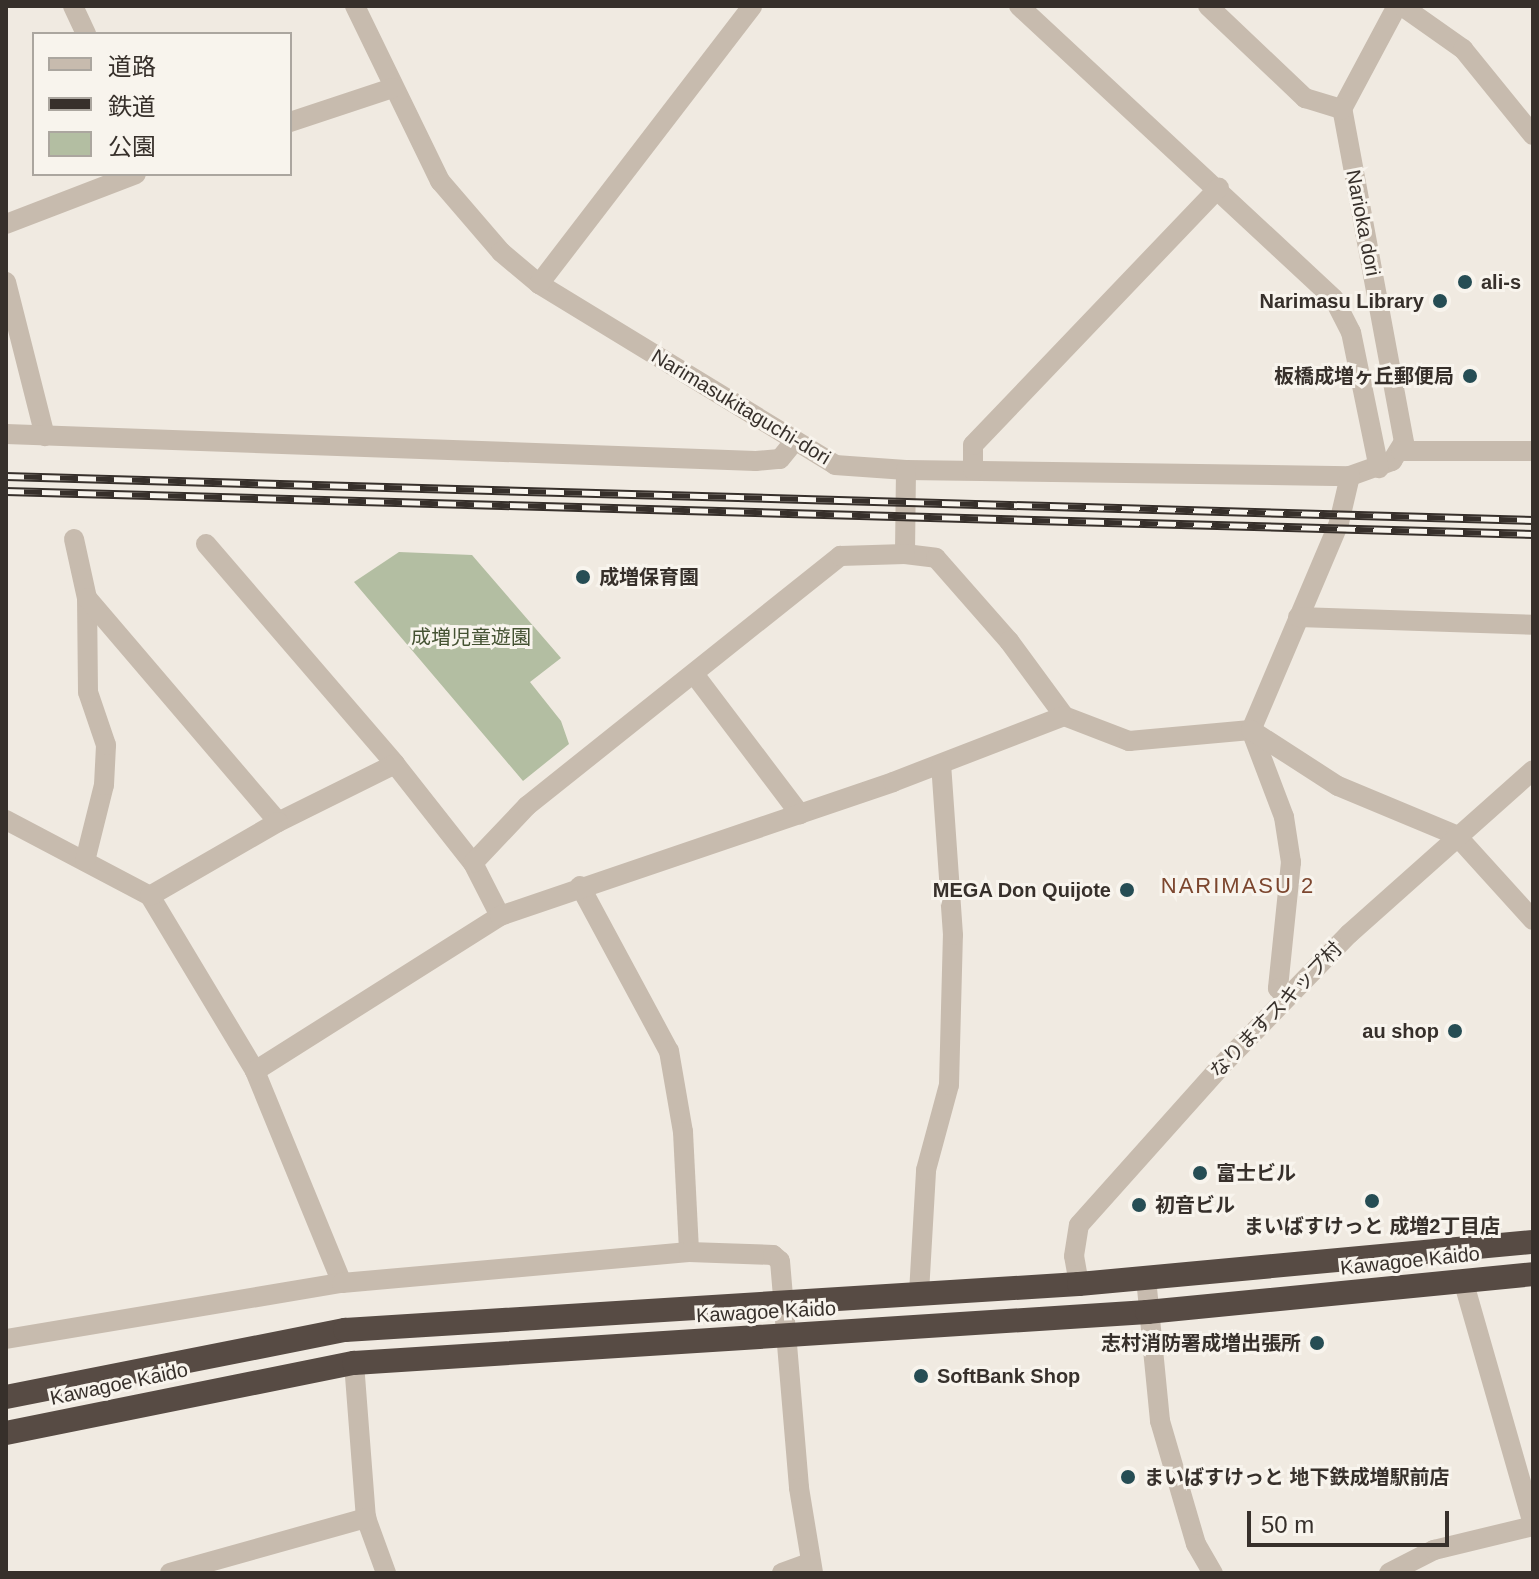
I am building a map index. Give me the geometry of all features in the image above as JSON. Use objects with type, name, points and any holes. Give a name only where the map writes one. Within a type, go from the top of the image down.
[{"type":"highway","name":"Kawagoe Kaido","points":[[6,1397],[345,1330],[1079,1284],[1533,1242]]},
{"type":"highway","name":"Kawagoe Kaido","points":[[6,1433],[354,1363],[1147,1312],[1533,1274]]},
{"type":"street","points":[[73,6],[85,32]]},
{"type":"street","name":"Narimasukitaguchi-dori","points":[[355,6],[392,88],[440,181],[481,232],[539,284],[793,443],[847,468],[1350,476],[1379,468],[1401,451]]},
{"type":"street","points":[[1019,6],[1219,188],[1334,299],[1351,332],[1379,468]]},
{"type":"street","points":[[1208,6],[1305,98],[1342,109],[1400,6],[1463,49],[1533,135]]},
{"type":"street","points":[[539,284],[745,8]]},
{"type":"street","points":[[292,121],[392,88]]},
{"type":"street","name":"Narioka dori","points":[[1342,109],[1403,421],[1401,451]]},
{"type":"street","points":[[6,224],[131,176]]},
{"type":"street","points":[[973,470],[973,445],[1219,188]]},
{"type":"street","points":[[6,282],[45,436]]},
{"type":"street","points":[[6,434],[756,461],[780,459],[793,443]]},
{"type":"street","points":[[1401,451],[1533,451]]},
{"type":"street","points":[[905,554],[906,470]]},
{"type":"street","points":[[1286,998],[1278,988],[1291,862],[1284,817],[1251,730],[1342,515],[1350,476]]},
{"type":"street","points":[[74,539],[87,598],[88,692],[106,745],[104,785],[85,861]]},
{"type":"street","points":[[206,544],[395,764],[473,863],[500,916]]},
{"type":"street","points":[[473,863],[527,806],[840,556],[905,554],[936,558],[1009,641],[1064,716],[1129,741],[1251,730],[1338,786],[1456,835],[1533,920]]},
{"type":"street","points":[[87,598],[278,822]]},
{"type":"street","points":[[1298,617],[1533,625]]},
{"type":"street","points":[[694,674],[800,814]]},
{"type":"street","points":[[255,1071],[500,916],[580,886],[941,765],[1064,716]]},
{"type":"street","points":[[150,896],[278,822],[395,764]]},
{"type":"street","points":[[919,1293],[926,1170],[949,1085],[953,935],[941,765]]},
{"type":"street","name":"なりますスキップ村","points":[[1079,1284],[1074,1256],[1079,1225],[1286,998],[1456,835],[1533,770]]},
{"type":"street","points":[[6,820],[150,896],[255,1071],[342,1283]]},
{"type":"street","points":[[580,886],[669,1051],[683,1132],[689,1252]]},
{"type":"street","points":[[6,1339],[342,1283],[689,1252],[773,1255],[780,1261],[783,1336],[811,1568],[782,1573]]},
{"type":"street","points":[[1146,1278],[1160,1421],[1196,1544],[1213,1573]]},
{"type":"street","points":[[1389,1573],[1434,1550],[1533,1525],[1463,1280]]},
{"type":"street","points":[[354,1363],[366,1518],[386,1573]]},
{"type":"street","points":[[170,1573],[366,1518]]},
{"type":"green space","name":"成増児童遊園","points":[[399,552],[472,555],[561,658],[530,682],[561,721],[569,744],[523,781],[354,582]]},
{"type":"railway","points":[[6,476],[1533,520]]},
{"type":"railway","points":[[6,491],[1533,534]]},
{"type":"place","name":"ali-s","points":[[1465,282]]},
{"type":"place","name":"Narimasu Library","points":[[1440,301]]},
{"type":"place","name":"板橋成増ヶ丘郵便局","points":[[1470,376]]},
{"type":"place","name":"成増保育園","points":[[583,577]]},
{"type":"place","name":"MEGA Don Quijote","points":[[1127,890]]},
{"type":"place","name":"au shop","points":[[1455,1031]]},
{"type":"place","name":"富士ビル","points":[[1200,1173]]},
{"type":"place","name":"まいばすけっと 成増2丁目店","points":[[1372,1201]]},
{"type":"place","name":"初音ビル","points":[[1139,1205]]},
{"type":"place","name":"志村消防署成増出張所","points":[[1317,1343]]},
{"type":"place","name":"SoftBank Shop","points":[[921,1376]]},
{"type":"place","name":"まいばすけっと 地下鉄成増駅前店","points":[[1128,1477]]},
{"type":"district","name":"NARIMASU 2","points":[[1238,886]]}]
